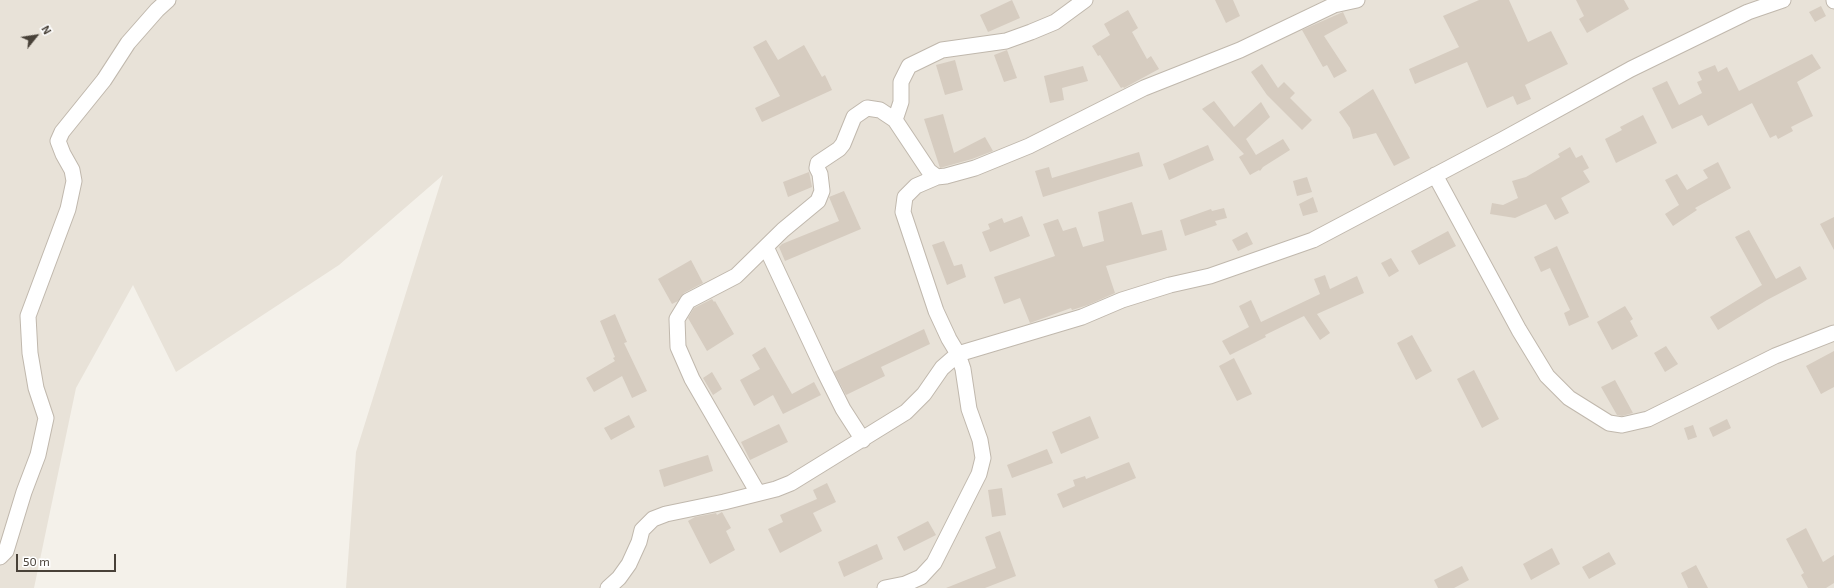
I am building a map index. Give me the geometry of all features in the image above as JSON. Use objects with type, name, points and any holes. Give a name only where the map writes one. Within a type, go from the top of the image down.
[{"type":"street","points":[[0,557],[6,551],[24,492],[38,455],[46,418],[36,388],[30,354],[28,316],[68,209],[74,181],[72,170],[58,141],[62,132],[104,80],[128,43],[157,10],[168,0]]},
{"type":"street","points":[[895,120],[900,102],[901,82],[909,66],[942,50],[1006,40],[1031,32],[1055,22],[1085,0]]},
{"type":"street","points":[[885,588],[905,584],[922,577],[934,562],[979,474],[983,458],[980,440],[969,409],[963,368],[958,354],[942,326],[936,311],[903,212],[905,198],[916,186],[937,177],[975,168],[1029,146],[1144,88],[1240,50],[1334,5],[1357,0]]},
{"type":"street","points":[[608,588],[629,564],[639,542],[642,530],[653,519],[666,514],[697,509],[758,492],[776,489],[791,483],[863,440],[906,412],[924,394],[942,368],[958,354],[1082,317],[1129,298],[1170,285],[1210,276],[1313,240],[1631,68],[1748,12],[1783,0]]},
{"type":"street","points":[[758,492],[692,379],[678,347],[677,319],[688,301],[736,276],[783,230],[818,201],[822,192],[820,174],[817,168],[818,163],[839,149],[843,144],[854,118],[867,108],[880,110],[895,120],[929,171],[937,177]]},
{"type":"street","points":[[1435,175],[1519,330],[1547,376],[1569,398],[1609,423],[1622,425],[1648,419],[1775,356],[1834,333]]},
{"type":"street","points":[[766,247],[825,374],[843,409],[863,440]]},
{"type":"shaded area","points":[[0,0],[1834,0],[1834,588],[346,588],[356,452],[443,175],[339,265],[176,372],[133,285],[76,388],[34,588],[0,588]]},
{"type":"building","points":[[1012,0],[1020,18],[988,32],[980,15]]},
{"type":"building","points":[[1215,0],[1233,0],[1240,16],[1226,23]]},
{"type":"building","points":[[1479,0],[1509,0],[1528,42],[1551,31],[1568,64],[1525,85],[1531,99],[1517,105],[1513,96],[1487,108],[1467,62],[1415,84],[1409,69],[1459,47],[1443,16]]},
{"type":"building","points":[[1576,0],[1624,0],[1629,9],[1587,33],[1579,19],[1584,16]]},
{"type":"building","points":[[1821,6],[1826,16],[1815,22],[1809,12]]},
{"type":"building","points":[[1128,10],[1138,28],[1132,32],[1147,59],[1151,56],[1159,69],[1124,88],[1121,88],[1100,55],[1098,56],[1092,46],[1110,35],[1104,24]]},
{"type":"building","points":[[1343,12],[1348,23],[1324,36],[1347,71],[1334,78],[1327,65],[1323,67],[1302,30]]},
{"type":"building","points":[[766,40],[778,60],[804,45],[822,77],[825,75],[832,90],[762,122],[755,108],[780,96],[753,47]]},
{"type":"building","points":[[1007,50],[1017,78],[1004,82],[994,55]]},
{"type":"building","points":[[1812,54],[1821,68],[1797,82],[1813,116],[1791,127],[1793,131],[1778,139],[1776,135],[1770,138],[1752,103],[1708,126],[1702,115],[1672,129],[1652,88],[1667,81],[1679,105],[1702,93],[1697,82],[1702,80],[1698,72],[1715,65],[1718,72],[1727,67],[1739,91]]},
{"type":"building","points":[[955,60],[963,90],[945,95],[936,65]]},
{"type":"building","points":[[1262,64],[1278,88],[1284,82],[1295,93],[1290,98],[1312,120],[1302,130],[1267,95],[1251,72]]},
{"type":"building","points":[[1083,66],[1088,81],[1062,88],[1064,100],[1050,103],[1044,76]]},
{"type":"building","points":[[1373,89],[1410,158],[1394,166],[1376,133],[1353,139],[1350,128],[1339,112]]},
{"type":"building","points":[[1214,101],[1234,127],[1261,102],[1270,117],[1246,139],[1256,155],[1283,139],[1290,150],[1263,167],[1260,171],[1259,170],[1250,175],[1239,157],[1244,154],[1202,109]]},
{"type":"building","points":[[943,114],[954,153],[985,137],[993,151],[972,159],[940,168],[924,119]]},
{"type":"building","points":[[1643,115],[1657,143],[1616,163],[1605,139],[1622,130],[1620,127]]},
{"type":"building","points":[[1208,145],[1214,160],[1169,180],[1163,164]]},
{"type":"building","points":[[1570,147],[1576,158],[1582,155],[1589,168],[1583,171],[1590,182],[1561,198],[1569,213],[1555,220],[1546,204],[1515,218],[1490,214],[1492,203],[1503,205],[1518,198],[1512,181],[1526,177],[1560,157],[1558,154]]},
{"type":"building","points":[[1139,152],[1143,166],[1043,197],[1035,171],[1049,167],[1052,178]]},
{"type":"building","points":[[1718,162],[1731,188],[1695,208],[1697,210],[1673,226],[1665,214],[1679,205],[1665,180],[1677,174],[1687,190],[1708,178],[1703,170]]},
{"type":"building","points":[[809,172],[812,187],[788,197],[783,182]]},
{"type":"building","points":[[1307,177],[1312,192],[1297,196],[1293,181]]},
{"type":"building","points":[[844,191],[861,229],[785,261],[779,247],[782,244],[839,221],[829,197]]},
{"type":"building","points":[[1313,197],[1318,212],[1303,216],[1299,204]]},
{"type":"building","points":[[1132,202],[1142,235],[1162,230],[1167,250],[1106,266],[1115,293],[1088,305],[1072,310],[1071,308],[1030,323],[1020,298],[1004,304],[994,277],[1055,256],[1043,224],[1058,219],[1063,231],[1076,227],[1083,247],[1104,241],[1098,212]]},
{"type":"building","points":[[1224,208],[1227,218],[1215,221],[1217,225],[1185,236],[1180,220],[1211,209],[1212,211]]},
{"type":"building","points":[[1022,216],[1030,236],[990,252],[982,232],[990,229],[988,224],[1002,218],[1004,223]]},
{"type":"building","points":[[1834,217],[1834,250],[1820,224]]},
{"type":"building","points":[[1749,230],[1776,279],[1800,266],[1807,279],[1767,300],[1718,330],[1710,317],[1762,285],[1735,237]]},
{"type":"building","points":[[1448,231],[1456,246],[1419,265],[1411,251]]},
{"type":"building","points":[[1247,232],[1253,244],[1238,251],[1232,240]]},
{"type":"building","points":[[944,241],[954,266],[962,264],[966,277],[947,285],[932,245]]},
{"type":"building","points":[[1557,246],[1589,317],[1569,326],[1564,313],[1570,310],[1550,268],[1541,272],[1534,257]]},
{"type":"building","points":[[1391,258],[1399,271],[1389,277],[1381,263]]},
{"type":"building","points":[[691,260],[703,283],[684,293],[678,301],[672,304],[658,279]]},
{"type":"building","points":[[1325,275],[1330,289],[1357,276],[1364,293],[1317,314],[1330,333],[1320,340],[1304,316],[1265,335],[1266,337],[1230,355],[1222,341],[1249,327],[1239,306],[1251,300],[1261,322],[1320,294],[1314,279]]},
{"type":"building","points":[[712,299],[714,302],[715,301],[734,334],[707,351],[688,318],[694,308]]},
{"type":"building","points":[[1625,306],[1633,319],[1630,321],[1638,336],[1612,350],[1597,322]]},
{"type":"building","points":[[615,314],[627,342],[624,343],[647,391],[632,398],[622,376],[594,392],[586,378],[615,361],[613,358],[615,357],[600,321]]},
{"type":"building","points":[[924,329],[930,344],[881,367],[885,376],[846,395],[834,372]]},
{"type":"building","points":[[1412,335],[1432,371],[1416,380],[1397,343]]},
{"type":"building","points":[[1666,346],[1678,364],[1665,372],[1654,353]]},
{"type":"building","points":[[765,347],[792,394],[814,382],[821,395],[783,414],[773,395],[754,406],[740,380],[760,369],[752,355]]},
{"type":"building","points":[[1834,351],[1834,387],[1821,394],[1806,366]]},
{"type":"building","points":[[1234,358],[1252,394],[1237,401],[1219,366]]},
{"type":"building","points":[[1474,370],[1499,419],[1482,428],[1457,379]]},
{"type":"building","points":[[712,372],[722,389],[713,395],[703,378]]},
{"type":"building","points":[[1615,380],[1633,413],[1622,416],[1617,415],[1601,387]]},
{"type":"building","points":[[629,415],[635,427],[611,440],[604,428]]},
{"type":"building","points":[[1090,416],[1099,438],[1061,454],[1052,432]]},
{"type":"building","points":[[1727,419],[1731,428],[1713,437],[1709,428]]},
{"type":"building","points":[[779,424],[788,442],[750,460],[741,442]]},
{"type":"building","points":[[1693,425],[1697,437],[1688,440],[1684,428]]},
{"type":"building","points":[[1047,449],[1053,463],[1012,478],[1007,465]]},
{"type":"building","points":[[708,455],[713,471],[664,487],[659,470]]},
{"type":"building","points":[[1129,462],[1136,478],[1063,508],[1057,494],[1075,486],[1073,480],[1085,476],[1086,479]]},
{"type":"building","points":[[827,483],[836,502],[813,513],[822,531],[780,553],[768,529],[783,522],[780,515],[817,499],[813,490]]},
{"type":"building","points":[[1002,488],[1006,515],[992,517],[988,490]]},
{"type":"building","points":[[722,512],[731,528],[726,531],[735,550],[710,564],[688,521],[695,517],[716,513],[717,515]]},
{"type":"building","points":[[928,521],[936,535],[904,551],[897,537]]},
{"type":"building","points":[[1806,528],[1823,562],[1834,555],[1834,583],[1826,588],[1808,588],[1801,575],[1804,573],[1786,539]]},
{"type":"building","points":[[1000,531],[1016,576],[985,588],[946,588],[996,568],[985,537]]},
{"type":"building","points":[[877,544],[883,559],[844,577],[838,562]]},
{"type":"building","points":[[1552,548],[1560,564],[1531,580],[1523,564]]},
{"type":"building","points":[[1609,552],[1616,564],[1589,579],[1582,567]]},
{"type":"building","points":[[1696,565],[1708,588],[1688,588],[1681,573]]},
{"type":"building","points":[[1462,566],[1469,580],[1454,588],[1438,588],[1434,580]]}]
